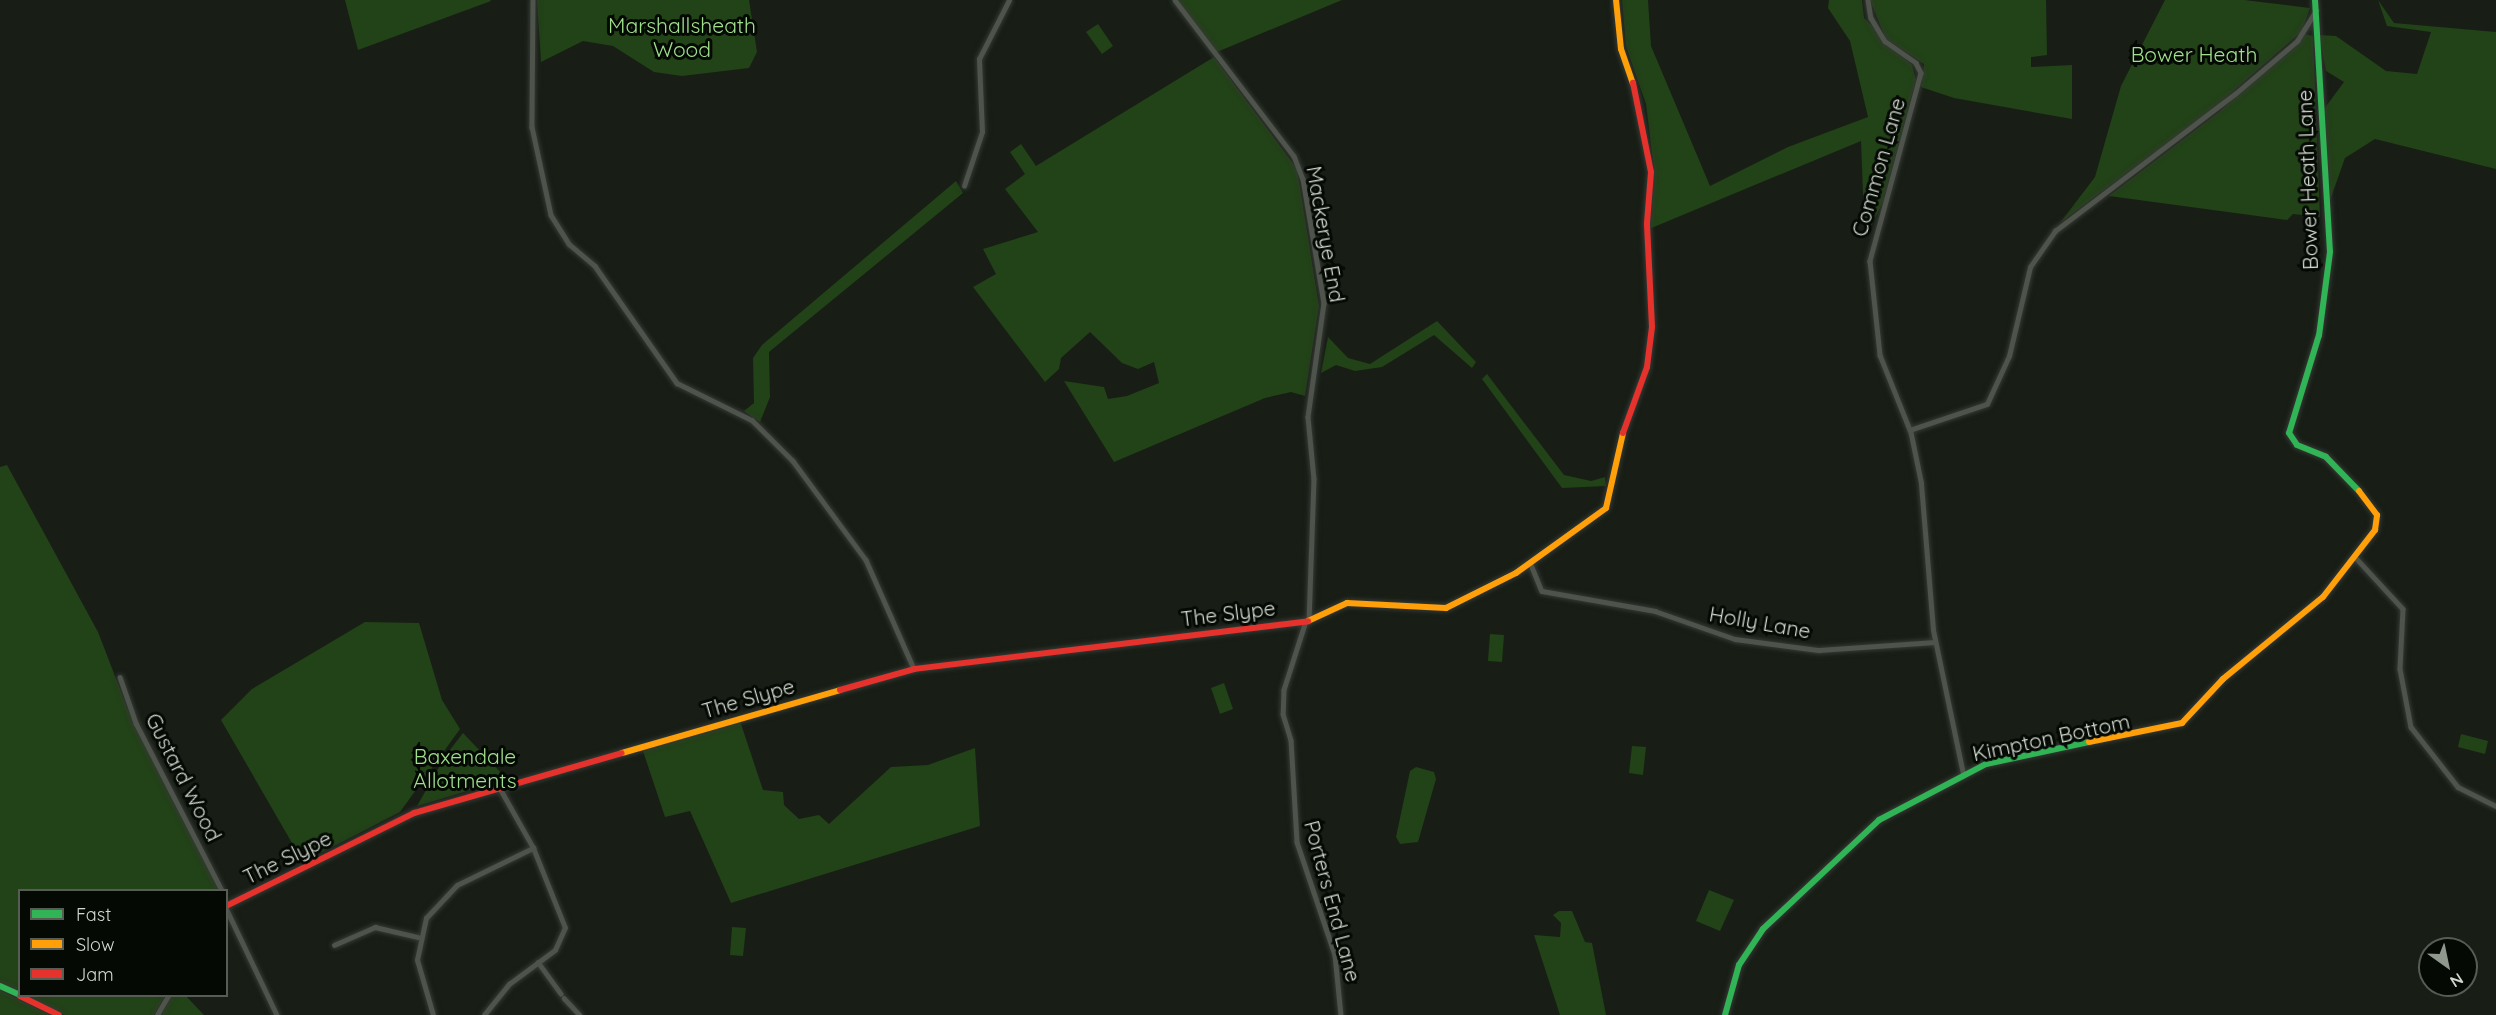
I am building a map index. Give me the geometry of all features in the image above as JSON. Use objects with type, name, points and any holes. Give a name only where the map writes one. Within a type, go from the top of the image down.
[{"type":"street","points":[[533,0],[532,127],[551,215],[569,244],[594,266],[677,384],[752,420],[792,461],[866,560],[914,669]]},
{"type":"street","points":[[964,186],[982,132],[979,59],[1009,0]]},
{"type":"street","name":"Mackerye End","points":[[1175,0],[1301,171],[1324,303],[1308,417],[1314,468],[1307,620]]},
{"type":"street","points":[[1306,631],[1320,619],[1347,603],[1424,610],[1461,604],[1530,562],[1605,508],[1612,464],[1647,367],[1652,327],[1647,223],[1652,172],[1641,105],[1621,49],[1616,0]]},
{"type":"street","name":"Common Lane","points":[[1868,0],[1871,18],[1885,41],[1916,63],[1921,73],[1870,261],[1880,355],[1910,430]]},
{"type":"street","name":"Bower Heath Lane","points":[[2314,0],[2330,252],[2319,334],[2289,433],[2297,445],[2326,457],[2374,510],[2375,531],[2356,558]]},
{"type":"street","points":[[1963,774],[1935,642],[1922,483],[1910,430],[1987,404],[2009,356],[2030,267],[2055,231],[2183,138],[2307,29],[2316,11]]},
{"type":"street","points":[[2307,29],[2317,30]]},
{"type":"street","points":[[2356,558],[2405,613],[2400,669],[2411,728],[2458,787],[2496,806]]},
{"type":"street","name":"Kimpton Bottom","points":[[1725,1015],[1739,965],[1763,930],[1879,820],[1963,774],[2182,723],[2223,679],[2323,597],[2356,558]]},
{"type":"street","name":"Holly Lane","points":[[1530,562],[1542,591],[1656,611],[1734,639],[1819,650],[1935,642]]},
{"type":"street","name":"The Slype","points":[[228,904],[414,813],[498,786],[914,669],[1320,619]]},
{"type":"street","name":"Porters End Lane","points":[[1307,620],[1306,631],[1284,690],[1283,714],[1291,741],[1298,842],[1335,955],[1341,1015]]},
{"type":"street","name":"Gustard Wood","points":[[120,677],[136,723],[221,889]]},
{"type":"street","points":[[484,1015],[509,984],[561,943],[565,928],[533,848],[498,786]]},
{"type":"street","points":[[433,1015],[417,960],[418,937],[438,902],[456,885],[533,848]]},
{"type":"street","points":[[228,906],[277,1015]]},
{"type":"street","points":[[334,945],[375,927],[418,937]]},
{"type":"street","points":[[538,962],[580,1015]]},
{"type":"street","points":[[0,986],[18,994]]},
{"type":"street","points":[[24,997],[59,1015]]},
{"type":"street","points":[[158,1015],[167,997]]},
{"type":"green space","points":[[345,0],[490,0],[491,1],[358,50]]},
{"type":"green space","name":"Marshallsheath Wood","points":[[537,0],[749,0],[757,52],[749,68],[682,76],[654,72],[613,46],[583,41],[541,62]]},
{"type":"green space","points":[[1177,0],[1342,0],[1217,52]]},
{"type":"green space","points":[[1622,0],[1648,0],[1651,46],[1710,186],[1788,147],[1868,117],[1850,41],[1828,8],[1829,0],[1862,0],[1864,18],[1912,65],[1916,80],[1883,202],[1871,226],[1864,220],[1861,141],[1649,229],[1654,169],[1646,104],[1626,46]]},
{"type":"green space","points":[[1870,0],[2046,0],[2047,55],[2031,57],[2031,67],[2072,65],[2072,119],[1954,98],[1921,87],[1924,64],[1886,39]]},
{"type":"green space","name":"Bower Heath","points":[[2165,0],[2244,0],[2310,8],[2302,31],[2214,108],[2060,223],[2095,177],[2121,86]]},
{"type":"green space","points":[[2378,0],[2394,23],[2496,32],[2496,169],[2375,139],[2345,158],[2328,206],[2324,109],[2344,82],[2326,71],[2319,35],[2336,36],[2386,71],[2417,74],[2431,32],[2387,26]]},
{"type":"green space","points":[[1098,24],[1113,46],[1102,54],[1086,32]]},
{"type":"green space","name":"Bower Heath","points":[[2305,34],[2313,36],[2320,217],[2293,214],[2287,220],[2109,196],[2219,112]]},
{"type":"green space","points":[[1214,57],[1297,169],[1319,306],[1305,396],[1291,392],[1265,398],[1114,462],[1064,381],[1104,387],[1108,399],[1127,396],[1159,383],[1154,362],[1138,369],[1122,363],[1090,332],[1061,358],[1059,369],[1045,382],[973,287],[996,274],[983,249],[1038,232],[1005,189],[1025,174],[1010,152],[1021,144],[1036,166]]},
{"type":"green space","points":[[956,181],[963,193],[769,352],[770,397],[760,422],[744,411],[754,403],[753,358],[762,345]]},
{"type":"green space","points":[[1437,321],[1476,362],[1472,368],[1434,335],[1382,367],[1355,371],[1336,365],[1321,373],[1328,337],[1348,358],[1370,364]]},
{"type":"green space","points":[[1487,374],[1564,475],[1591,481],[1605,477],[1606,486],[1562,488],[1482,379]]},
{"type":"green space","points":[[7,465],[98,632],[130,715],[218,889],[18,889],[18,992],[0,983],[0,467]]},
{"type":"green space","points":[[365,622],[419,623],[442,700],[460,729],[400,812],[303,862],[221,720],[252,689]]},
{"type":"green space","points":[[1490,634],[1504,635],[1502,662],[1488,661]]},
{"type":"green space","points":[[1224,683],[1233,709],[1220,714],[1211,688]]},
{"type":"green space","points":[[740,721],[763,790],[783,792],[784,805],[799,819],[819,815],[829,824],[891,767],[928,765],[975,748],[980,826],[731,903],[690,811],[665,817],[642,748]]},
{"type":"green space","name":"Baxendale Allotments","points":[[463,733],[507,779],[417,806],[446,755]]},
{"type":"green space","points":[[2461,734],[2488,741],[2485,754],[2458,747]]},
{"type":"green space","points":[[1632,746],[1646,747],[1643,775],[1629,773]]},
{"type":"green space","points":[[1416,767],[1434,772],[1436,779],[1418,842],[1400,844],[1396,837],[1410,771]]},
{"type":"green space","points":[[1709,890],[1734,900],[1720,931],[1696,921]]},
{"type":"green space","points":[[1559,911],[1572,911],[1585,942],[1592,943],[1606,1015],[1560,1015],[1534,935],[1560,937],[1561,923],[1553,915]]},
{"type":"green space","points":[[732,927],[746,928],[743,956],[730,955]]},
{"type":"green space","points":[[0,990],[50,1015],[0,1015]]},
{"type":"green space","points":[[28,997],[164,997],[154,1015],[64,1015]]},
{"type":"green space","points":[[171,997],[187,997],[204,1015],[161,1015]]},
{"type":"traffic: fast","points":[[2315,0],[2330,252],[2319,335],[2289,433],[2297,445],[2326,457],[2359,491]]},
{"type":"traffic: fast","points":[[1725,1015],[1739,965],[1763,929],[1879,820],[1986,764],[2089,742]]},
{"type":"traffic: fast","points":[[0,986],[18,994]]},
{"type":"traffic: slow","points":[[1616,0],[1621,49],[1633,83]]},
{"type":"traffic: slow","points":[[1308,621],[1347,603],[1446,608],[1516,573],[1606,508],[1623,433]]},
{"type":"traffic: slow","points":[[2089,742],[2182,723],[2223,679],[2323,597],[2375,530],[2377,515],[2359,491]]},
{"type":"traffic: slow","points":[[622,753],[840,690]]},
{"type":"traffic: jam","points":[[1623,433],[1647,367],[1652,327],[1647,223],[1651,172],[1633,83]]},
{"type":"traffic: jam","points":[[840,690],[914,669],[1308,621]]},
{"type":"traffic: jam","points":[[228,905],[414,813],[622,753]]},
{"type":"traffic: jam","points":[[22,997],[59,1015]]}]
